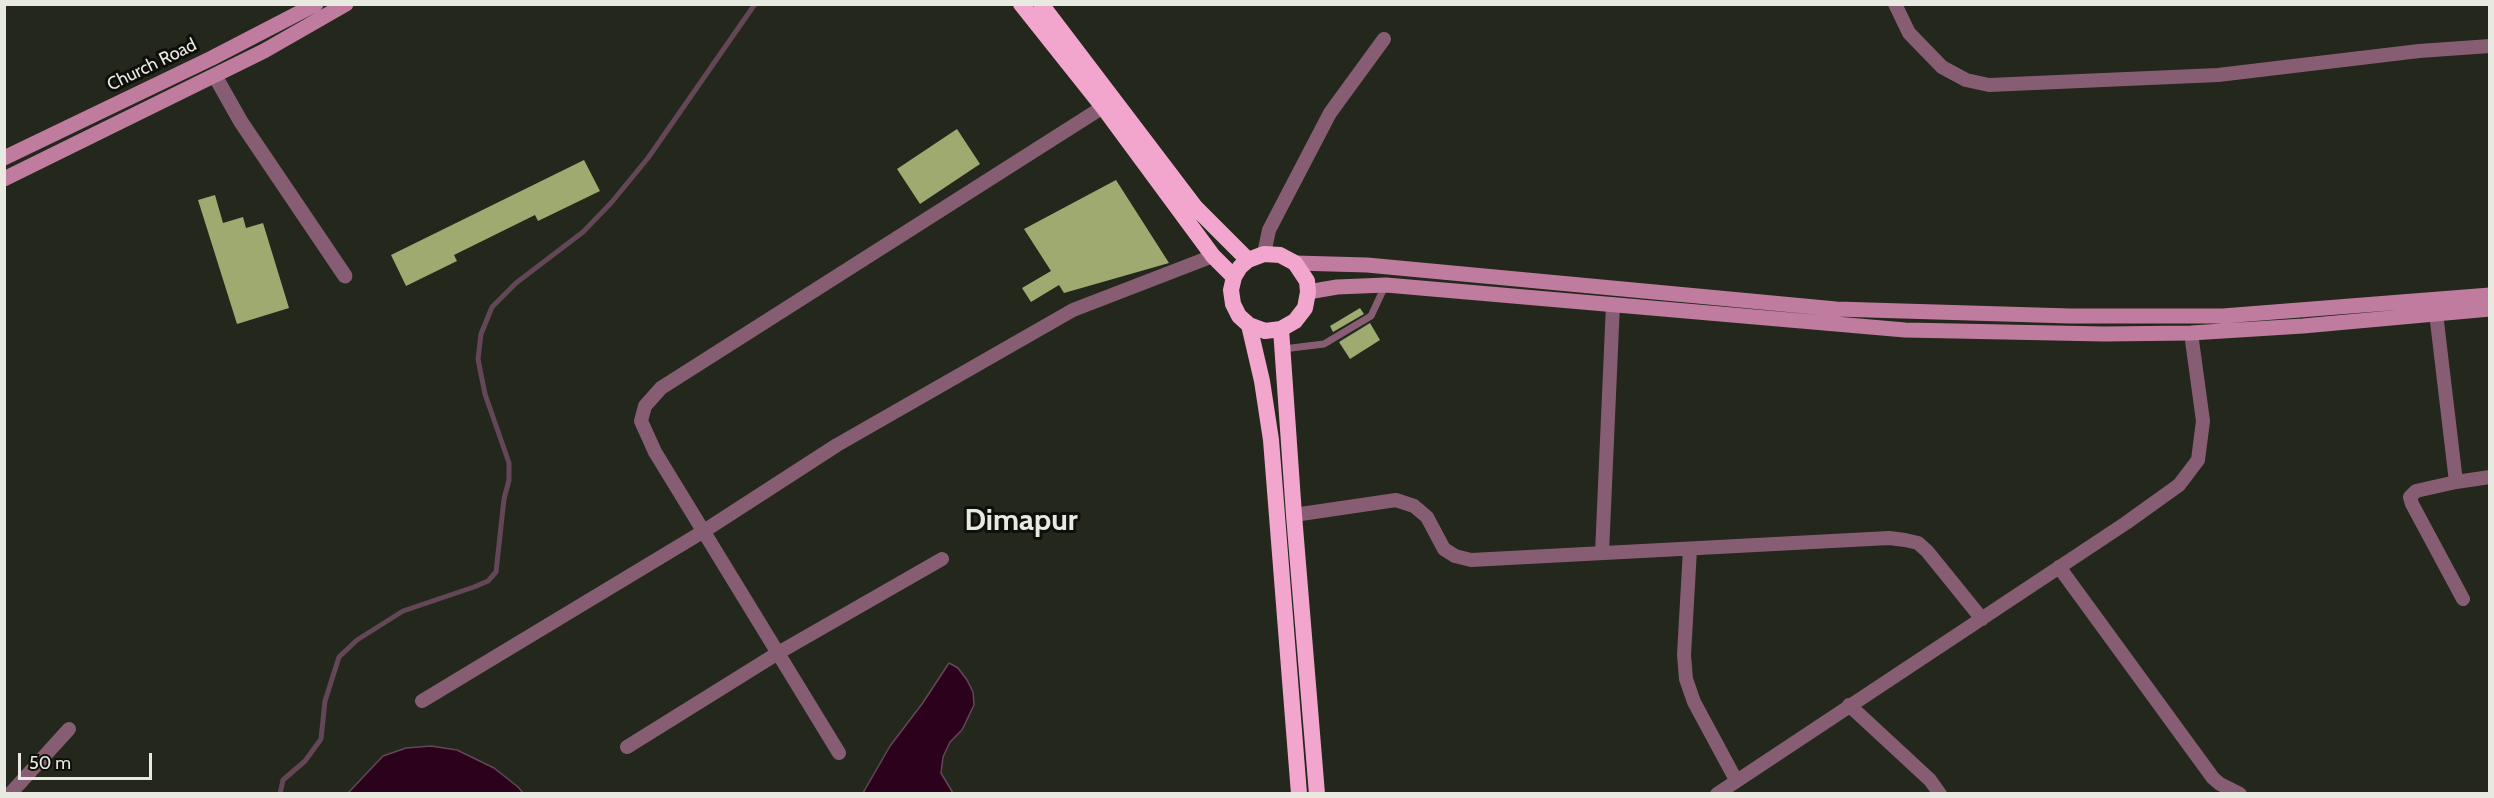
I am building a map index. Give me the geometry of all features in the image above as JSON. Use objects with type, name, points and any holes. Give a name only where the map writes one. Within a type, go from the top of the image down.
[{"type":"highway","points":[[1021,4],[1103,107],[1214,256],[1234,277]]},
{"type":"highway","points":[[1041,4],[1197,208],[1256,257]]},
{"type":"highway","points":[[1281,255],[1295,263],[1307,281],[1308,292],[1305,308],[1295,321],[1281,329],[1265,331],[1250,325],[1239,316],[1233,304],[1231,290],[1234,277],[1240,267],[1256,257],[1281,255]]},
{"type":"highway","points":[[1250,325],[1271,440],[1299,794]]},
{"type":"highway","points":[[1281,329],[1317,794]]},
{"type":"main road","name":"Church Road","points":[[4,158],[212,58],[315,4]]},
{"type":"main road","points":[[4,179],[214,76],[346,4]]},
{"type":"main road","points":[[1295,263],[1367,265],[1836,309],[2059,316],[2155,318],[2223,316],[2490,295]]},
{"type":"main road","points":[[1308,292],[1337,287],[1386,285],[1905,330],[2103,334],[2191,333],[2303,326],[2490,309]]},
{"type":"street","points":[[1895,4],[1909,33],[1941,67],[1966,80],[1989,85],[2218,75],[2419,51],[2490,46]]},
{"type":"street","points":[[1256,257],[1330,112],[1384,39]]},
{"type":"street","points":[[214,76],[241,122],[345,276]]},
{"type":"street","points":[[839,753],[655,452],[641,421],[645,406],[662,388],[1103,107]]},
{"type":"street","points":[[422,701],[704,531],[837,445],[1073,310],[1214,256]]},
{"type":"street","points":[[1602,552],[1613,304]]},
{"type":"street","points":[[2436,313],[2456,482]]},
{"type":"street","points":[[1717,794],[1982,619],[2179,484],[2198,460],[2203,421],[2191,333]]},
{"type":"street","points":[[2463,599],[2410,497],[2416,491],[2490,477]]},
{"type":"street","points":[[1294,515],[1396,500],[1414,506],[1427,517],[1444,549],[1455,556],[1471,560],[1889,538],[1905,540],[1918,543],[1927,551],[1982,619]]},
{"type":"street","points":[[1690,549],[1684,655],[1686,679],[1694,702],[1736,780]]},
{"type":"street","points":[[627,747],[778,653],[942,559]]},
{"type":"street","points":[[2059,567],[2213,778],[2240,794]]},
{"type":"street","points":[[1849,705],[1930,780],[1940,794]]},
{"type":"street","points":[[10,794],[69,729]]},
{"type":"lane","points":[[1282,349],[1324,344],[1371,316],[1386,285]]},
{"type":"shaded area","points":[[949,663],[958,668],[967,680],[973,692],[974,705],[962,730],[950,742],[943,757],[941,773],[953,793],[863,793],[890,746]]},
{"type":"shaded area","points":[[431,746],[457,750],[494,768],[523,793],[348,793],[383,756],[406,748]]},
{"type":"building","points":[[957,129],[980,164],[920,204],[897,169]]},
{"type":"building","points":[[584,160],[600,191],[538,221],[535,215],[454,255],[457,261],[406,286],[391,255]]},
{"type":"building","points":[[1116,180],[1169,263],[1064,293],[1059,285],[1031,302],[1022,288],[1051,271],[1024,229]]},
{"type":"building","points":[[215,195],[223,223],[243,217],[246,228],[263,223],[289,308],[237,324],[198,200]]},
{"type":"building","points":[[1360,308],[1364,314],[1333,332],[1330,326]]},
{"type":"building","points":[[1370,323],[1380,340],[1350,359],[1339,342]]},
{"type":"waterway","points":[[280,794],[283,780],[305,761],[321,739],[325,701],[339,657],[357,640],[403,611],[474,587],[488,581],[496,572],[504,499],[509,480],[509,463],[485,394],[478,359],[481,334],[492,307],[516,283],[583,232],[611,203],[648,158],[755,4]]},
{"type":"district","name":"Dimapur","points":[[1021,521]]}]
